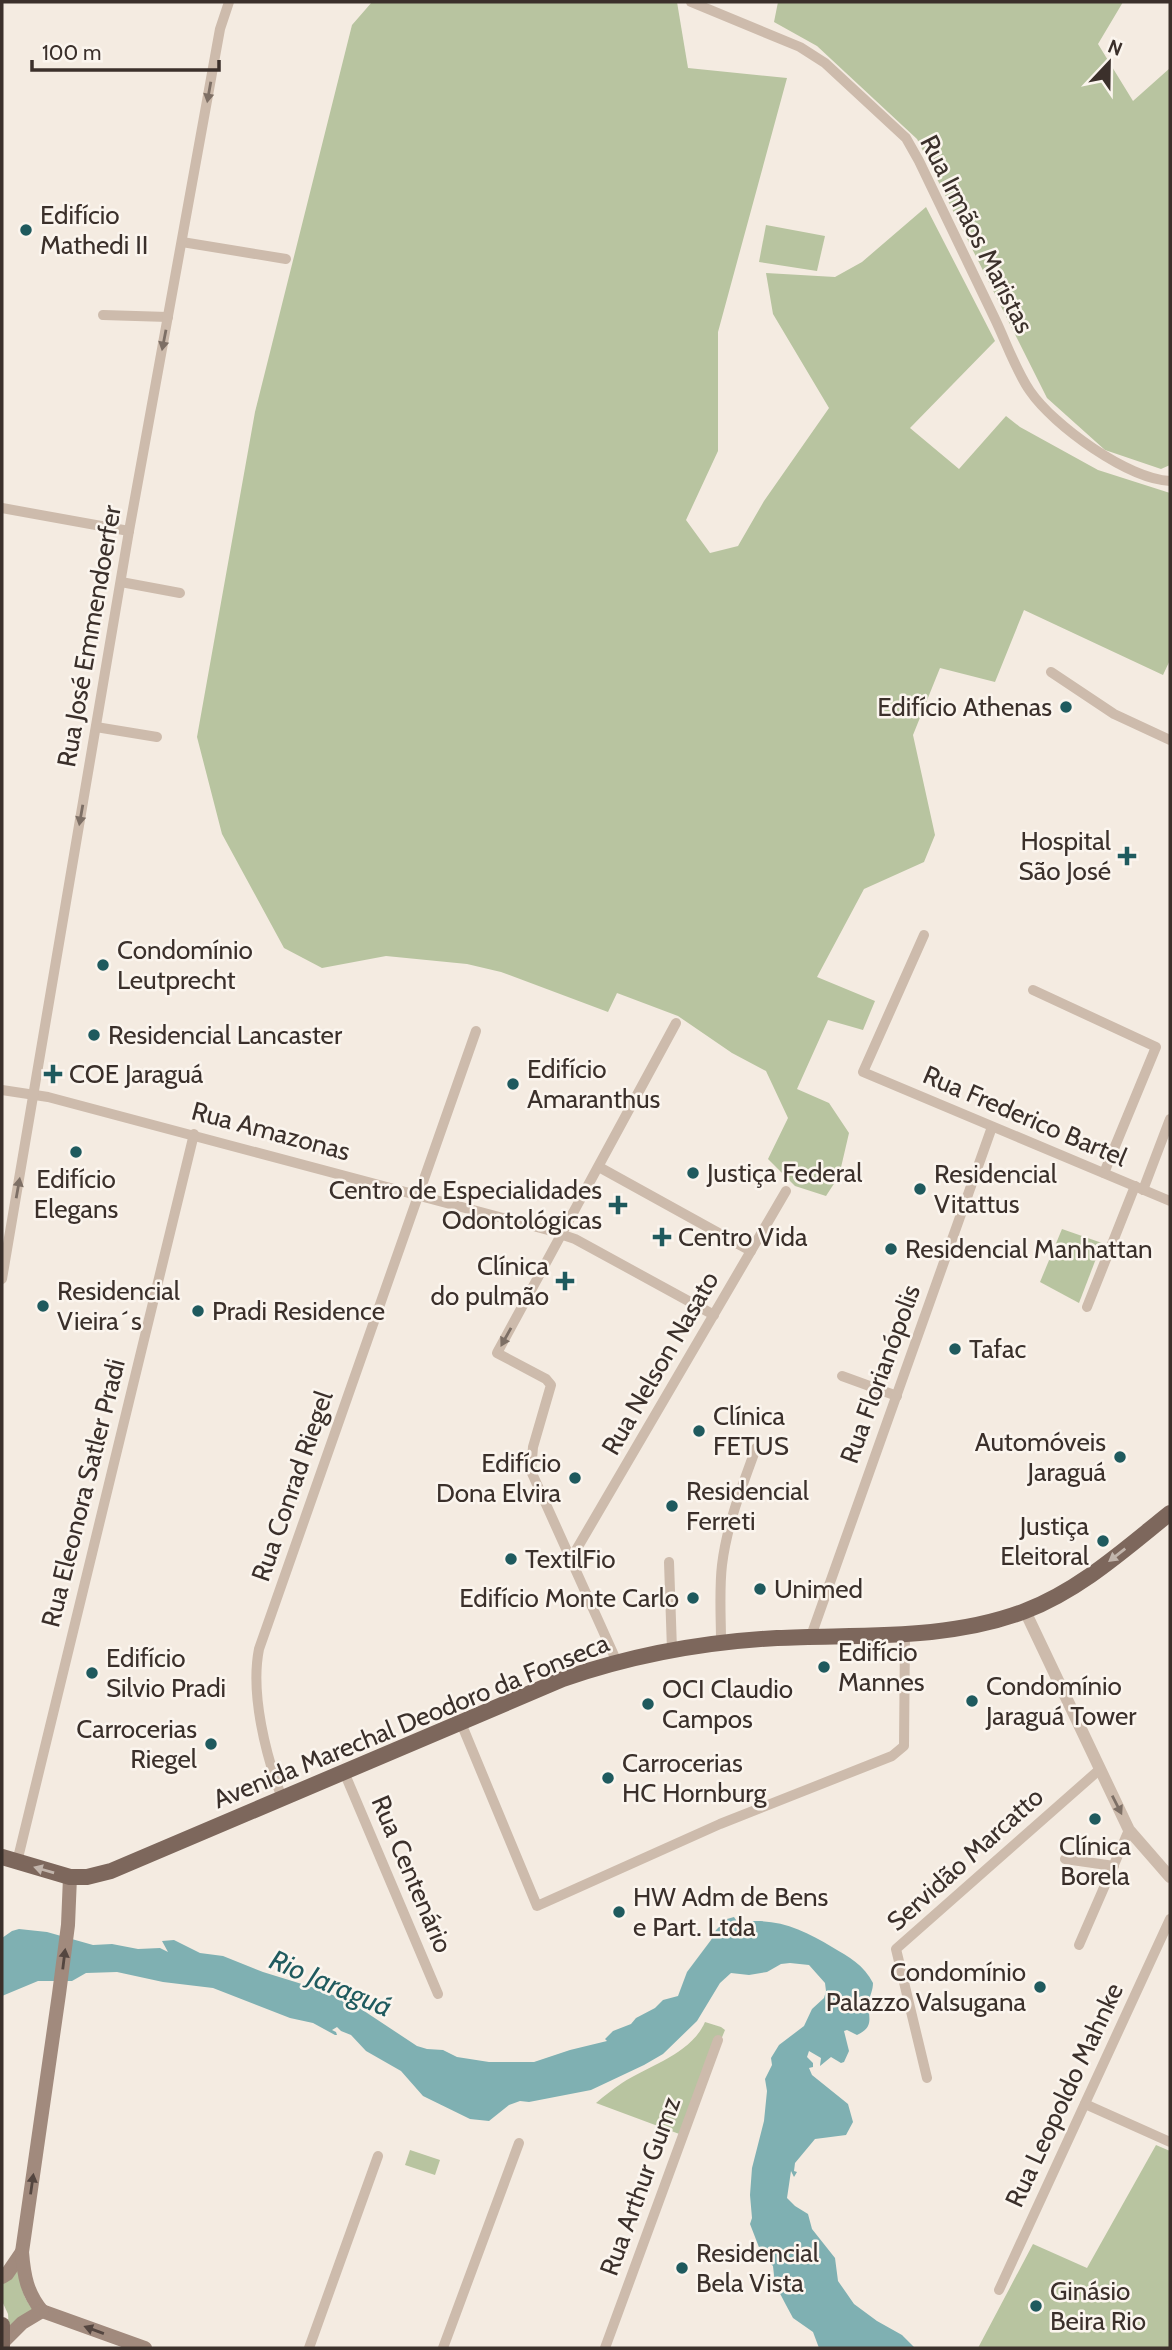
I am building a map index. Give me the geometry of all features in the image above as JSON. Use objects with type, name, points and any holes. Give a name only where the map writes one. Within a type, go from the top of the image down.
[{"type":"main road","name":"Avenida Marechal Deodoro da Fonseca","points":[[70,1877],[87,1877],[125,1866],[563,1679],[617,1662],[721,1642],[905,1633],[963,1626],[1025,1611],[1101,1567],[1170,1513]]},
{"type":"main road","points":[[9,1860],[70,1877],[68,1925],[23,2252],[26,2286],[42,2311],[145,2348]]},
{"type":"main road","points":[[2,2277],[23,2252]]},
{"type":"main road","points":[[2,2337],[42,2311]]},
{"type":"street","name":"Rua José Emmendoerfer","points":[[2,1279],[129,531],[220,29],[229,2]]},
{"type":"street","name":"Rua Irmãos Maristas","points":[[691,2],[800,47],[817,58],[906,138],[1030,391],[1078,438],[1109,458],[1142,475],[1170,481]]},
{"type":"street","points":[[182,242],[286,259]]},
{"type":"street","points":[[103,315],[168,317]]},
{"type":"street","points":[[2,508],[129,531]]},
{"type":"street","points":[[121,582],[180,593]]},
{"type":"street","points":[[1051,672],[1114,714],[1170,740]]},
{"type":"street","points":[[96,727],[157,737]]},
{"type":"street","name":"Rua Frederico Bartel","points":[[924,935],[863,1072],[1170,1200]]},
{"type":"street","points":[[1033,990],[1156,1047],[1104,1173]]},
{"type":"street","points":[[617,1662],[531,1471],[533,1447],[551,1385],[545,1379],[497,1353],[676,1023]]},
{"type":"street","name":"Rua Conrad Riegel","points":[[282,1798],[269,1756],[255,1680],[259,1649],[476,1031]]},
{"type":"street","name":"Rua Amazonas","points":[[2,1090],[35,1094],[194,1134],[563,1235],[715,1315]]},
{"type":"street","points":[[1087,1307],[1170,1119]]},
{"type":"street","name":"Rua Florianópolis","points":[[811,1636],[992,1127]]},
{"type":"street","name":"Rua Eleonora Satler Pradi","points":[[9,1860],[194,1134]]},
{"type":"street","points":[[599,1167],[751,1251]]},
{"type":"street","name":"Rua Nelson Nasato","points":[[572,1557],[786,1191]]},
{"type":"street","points":[[842,1376],[897,1396]]},
{"type":"street","points":[[721,1642],[721,1568],[725,1544],[734,1508],[756,1448]]},
{"type":"street","points":[[669,1562],[672,1650]]},
{"type":"street","points":[[1025,1611],[1129,1830],[1170,1877]]},
{"type":"street","points":[[461,1723],[537,1906],[720,1824],[892,1756],[904,1746],[905,1633]]},
{"type":"street","name":"Servidão Marcatto","points":[[927,2078],[896,1949],[1099,1770]]},
{"type":"street","name":"Rua Centenário","points":[[344,1772],[438,1994]]},
{"type":"street","points":[[1079,1945],[1129,1830]]},
{"type":"street","points":[[1065,1859],[1114,1866]]},
{"type":"street","name":"Rua Leopoldo Mahnke","points":[[999,2290],[1170,1919]]},
{"type":"street","name":"Rua Arthur Gumz","points":[[604,2348],[718,2040]]},
{"type":"street","points":[[1085,2104],[1170,2142]]},
{"type":"street","points":[[443,2348],[519,2143]]},
{"type":"street","points":[[309,2348],[378,2156]]},
{"type":"green space","points":[[372,2],[677,2],[688,68],[787,78],[718,332],[718,451],[686,520],[710,553],[738,546],[764,501],[829,408],[773,314],[766,273],[835,277],[862,262],[926,207],[995,341],[910,428],[959,469],[1006,416],[1020,427],[1098,470],[1170,493],[1170,660],[1163,675],[1024,610],[995,682],[940,668],[913,735],[935,835],[924,862],[864,889],[817,977],[875,1001],[863,1030],[828,1020],[797,1089],[829,1103],[849,1133],[839,1176],[826,1196],[795,1186],[768,1159],[788,1118],[766,1071],[732,1053],[678,1016],[617,993],[608,1012],[501,972],[467,964],[386,956],[322,968],[284,948],[222,834],[197,737],[255,412],[352,25]]},
{"type":"green space","points":[[778,2],[1123,2],[1098,44],[1133,101],[1170,68],[1170,465],[1161,469],[1105,450],[1047,398],[917,139],[817,46],[774,22]]},
{"type":"green space","points":[[766,225],[825,236],[817,271],[759,262]]},
{"type":"green space","points":[[1062,1229],[1102,1243],[1079,1303],[1040,1282]]},
{"type":"green space","points":[[705,2022],[725,2030],[682,2135],[596,2103],[622,2083],[680,2051],[699,2033]]},
{"type":"green space","points":[[1156,2145],[1170,2151],[1170,2348],[978,2348],[1033,2244],[1087,2268]]},
{"type":"green space","points":[[410,2150],[440,2160],[435,2175],[405,2165]]},
{"type":"green space","points":[[20,2268],[22,2290],[34,2310],[9,2330],[8,2314],[2,2301],[2,2282]]},
{"type":"water","points":[[734,1917],[738,1923],[775,1923],[810,1935],[856,1962],[873,1983],[869,2001],[869,2025],[857,2035],[844,2031],[849,2051],[844,2062],[831,2057],[820,2066],[821,2058],[809,2051],[807,2057],[813,2063],[813,2067],[809,2068],[812,2075],[848,2104],[853,2122],[846,2135],[815,2139],[795,2163],[794,2171],[797,2172],[794,2177],[791,2171],[787,2198],[808,2214],[812,2229],[835,2258],[838,2281],[854,2304],[902,2335],[915,2348],[819,2348],[813,2332],[793,2318],[775,2284],[773,2266],[762,2255],[750,2224],[752,2168],[764,2121],[767,2091],[765,2079],[772,2065],[771,2058],[779,2045],[804,2026],[812,2009],[824,1998],[826,1991],[825,1983],[809,1965],[790,1963],[781,1964],[767,1972],[749,1975],[731,1973],[720,1983],[697,2021],[663,2054],[591,2090],[509,2105],[489,2121],[470,2119],[423,2096],[401,2071],[366,2051],[351,2035],[337,2027],[332,2030],[336,2032],[335,2035],[313,2023],[290,2018],[213,1988],[163,1982],[117,1972],[86,1973],[72,1981],[38,1981],[2,1996],[2,1938],[12,1931],[19,1929],[47,1932],[93,1945],[160,1948],[168,1952],[162,1941],[174,1940],[200,1953],[223,1956],[352,2003],[417,2046],[489,2062],[534,2062],[607,2041],[605,2039],[613,2031],[631,2024],[663,2000],[678,1996],[687,1972],[716,1930],[727,1919]]},
{"type":"place","name":"Edifício Mathedi II","points":[[26,230]]},
{"type":"place","name":"Edifício Athenas","points":[[1066,707]]},
{"type":"place","name":"Hospital São José","points":[[1127,856]]},
{"type":"place","name":"Condomínio Leutprecht","points":[[103,965]]},
{"type":"place","name":"Residencial Lancaster","points":[[94,1035]]},
{"type":"place","name":"COE Jaraguá","points":[[53,1074]]},
{"type":"place","name":"Edifício Amaranthus","points":[[513,1084]]},
{"type":"place","name":"Edifício Elegans","points":[[76,1152]]},
{"type":"place","name":"Justiça Federal","points":[[693,1173]]},
{"type":"place","name":"Residencial Vitattus","points":[[920,1189]]},
{"type":"place","name":"Centro de Especialidades Odontológicas","points":[[618,1205]]},
{"type":"place","name":"Centro Vida","points":[[662,1237]]},
{"type":"place","name":"Residencial Manhattan","points":[[891,1249]]},
{"type":"place","name":"Clínica do pulmão","points":[[565,1281]]},
{"type":"place","name":"Residencial Vieira´s","points":[[43,1306]]},
{"type":"place","name":"Pradi Residence","points":[[198,1311]]},
{"type":"place","name":"Tafac","points":[[955,1349]]},
{"type":"place","name":"Clínica FETUS","points":[[699,1431]]},
{"type":"place","name":"Automóveis Jaraguá","points":[[1120,1457]]},
{"type":"place","name":"Edifício Dona Elvira","points":[[575,1478]]},
{"type":"place","name":"Residencial Ferreti","points":[[672,1506]]},
{"type":"place","name":"Justiça Eleitoral","points":[[1103,1541]]},
{"type":"place","name":"TextilFio","points":[[511,1559]]},
{"type":"place","name":"Unimed","points":[[760,1589]]},
{"type":"place","name":"Edifício Monte Carlo","points":[[693,1598]]},
{"type":"place","name":"Edifício Mannes","points":[[824,1667]]},
{"type":"place","name":"Edifício Silvio Pradi","points":[[92,1673]]},
{"type":"place","name":"Condomínio Jaraguá Tower","points":[[972,1701]]},
{"type":"place","name":"OCI Claudio Campos","points":[[648,1704]]},
{"type":"place","name":"Carrocerias Riegel","points":[[211,1744]]},
{"type":"place","name":"Carrocerias HC Hornburg","points":[[608,1778]]},
{"type":"place","name":"Clínica Borela","points":[[1095,1819]]},
{"type":"place","name":"HW Adm de Bens e Part. Ltda","points":[[619,1912]]},
{"type":"place","name":"Condomínio Palazzo Valsugana","points":[[1040,1987]]},
{"type":"place","name":"Residencial Bela Vista","points":[[682,2268]]},
{"type":"place","name":"Ginásio Beira Rio","points":[[1036,2306]]},
{"type":"water label","name":"Rio Jaraguá","points":[[331,1983]]}]
